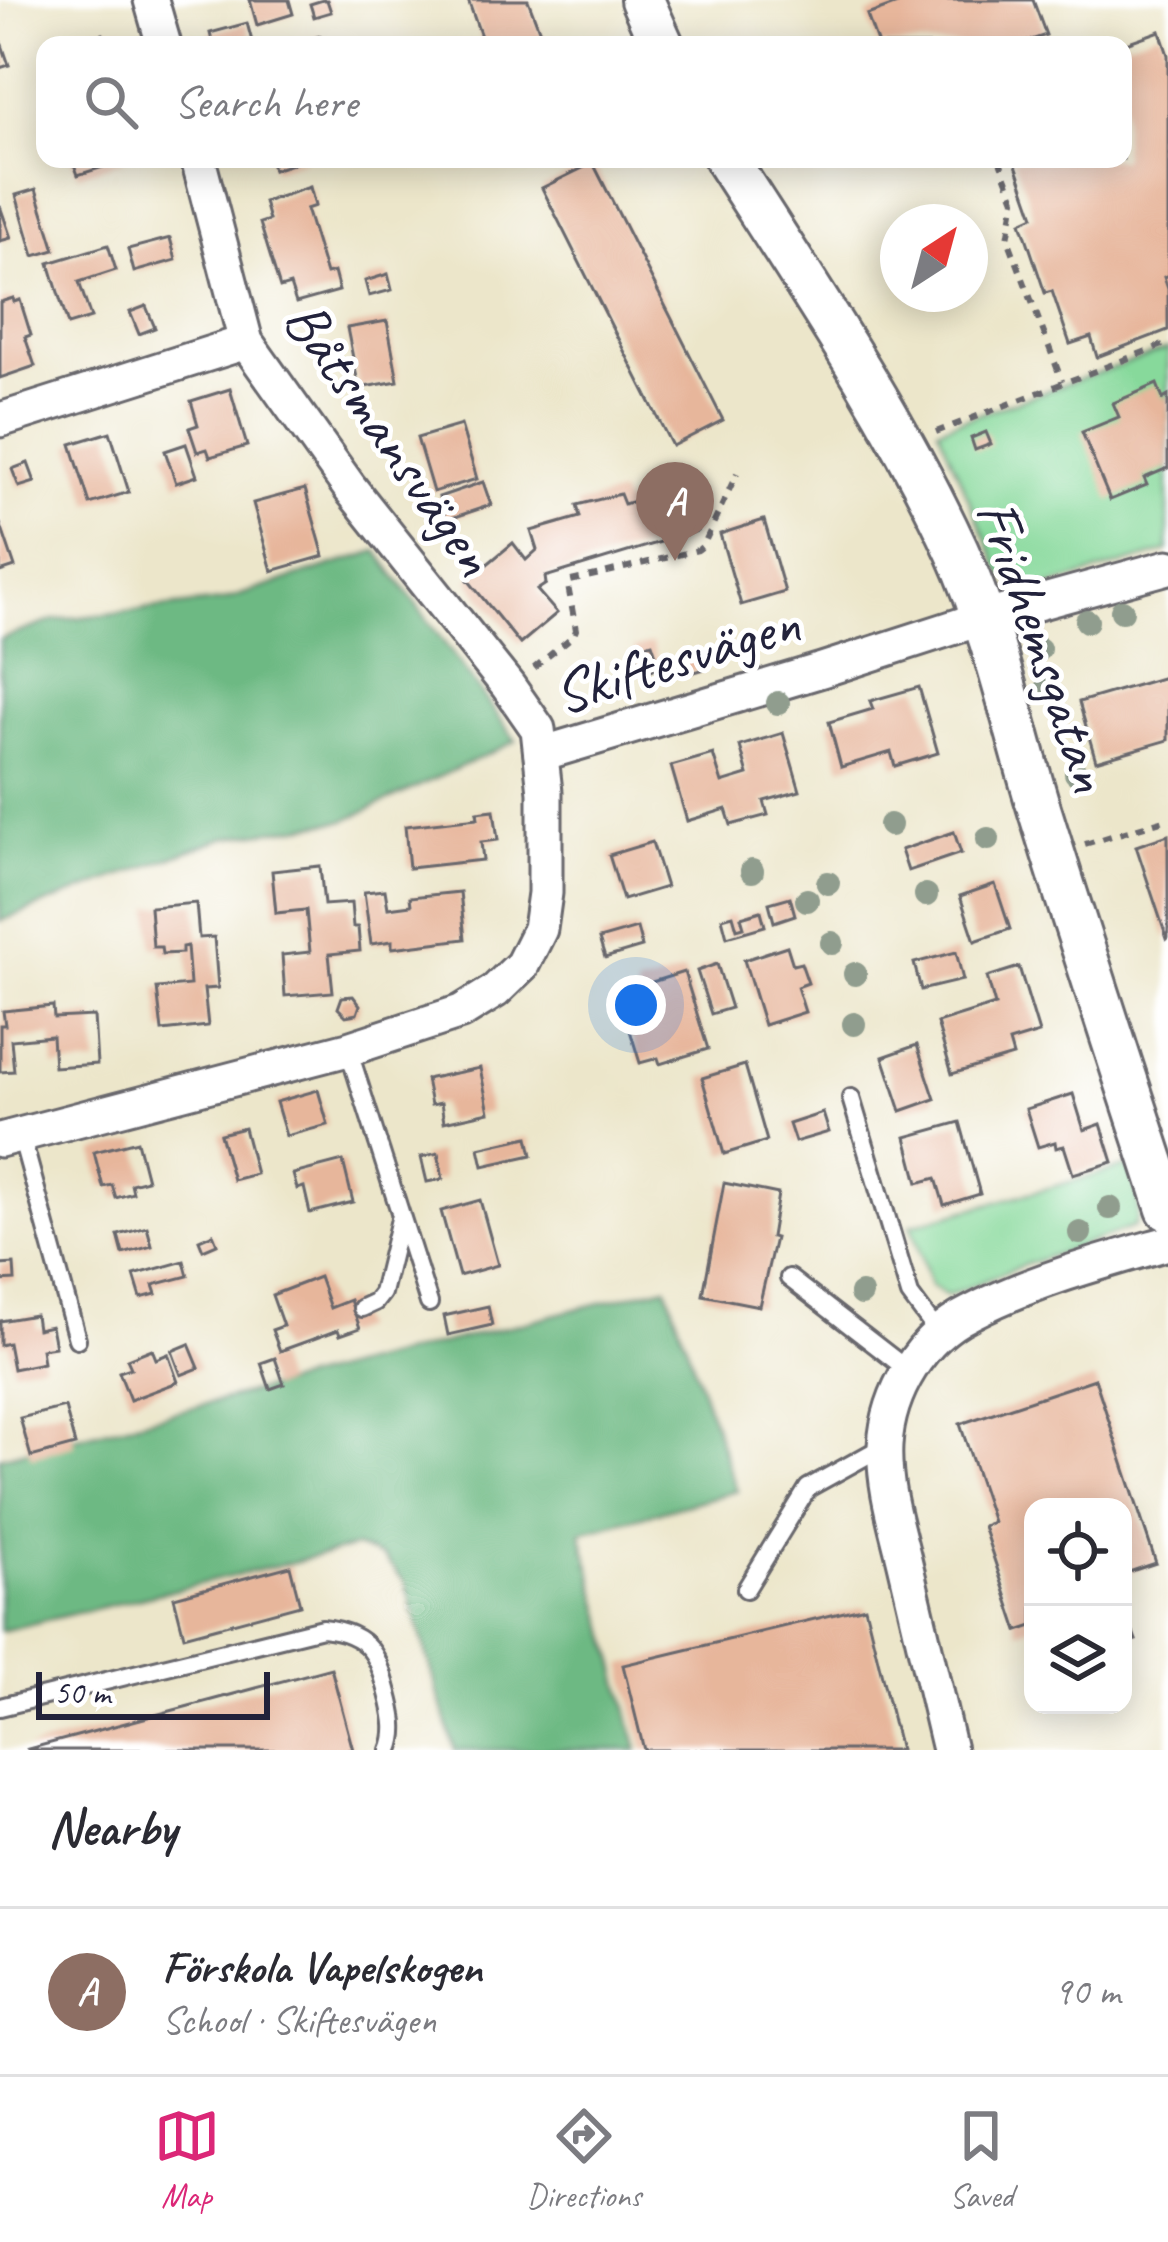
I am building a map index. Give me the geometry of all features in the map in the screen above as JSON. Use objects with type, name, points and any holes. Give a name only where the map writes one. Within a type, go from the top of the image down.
[{"type":"street","points":[[151,0],[161,36]]},
{"type":"street","points":[[642,0],[658,36]]},
{"type":"street","name":"Båtsmansvägen","points":[[200,168],[246,342],[350,488],[508,686],[538,728],[541,754]]},
{"type":"street","name":"Fridhemsgatan","points":[[732,168],[871,386],[958,553],[983,618],[1053,854],[1168,1209]]},
{"type":"street","points":[[0,420],[246,342]]},
{"type":"street","name":"Skiftesvägen","points":[[10,1138],[347,1049],[461,1012],[495,991],[522,965],[540,928],[545,893],[541,754],[983,618],[1168,567]]},
{"type":"street","points":[[949,1750],[888,1491],[885,1445],[893,1408],[920,1353],[967,1314],[1168,1243]]},
{"type":"lane","points":[[347,1049],[429,1303]]},
{"type":"lane","points":[[851,1098],[910,1295],[939,1334]]},
{"type":"lane","name":"Skiftesvägen","points":[[10,1138],[77,1339]]},
{"type":"lane","points":[[362,1308],[382,1293],[400,1218]]},
{"type":"lane","points":[[789,1278],[909,1371]]},
{"type":"lane","points":[[746,1589],[808,1488],[885,1445]]},
{"type":"lane","points":[[0,1707],[322,1628],[341,1630],[374,1652],[381,1667],[394,1718],[390,1750]]},
{"type":"path","points":[[1003,168],[1015,199],[1008,239],[1062,382]]},
{"type":"path","points":[[931,434],[1168,343]]},
{"type":"path","points":[[508,686],[574,635],[571,581],[698,550],[737,473]]},
{"type":"path","points":[[1053,854],[1168,819]]},
{"type":"green space","points":[[1168,349],[1168,551],[1040,589],[1009,581],[1001,573],[938,428]]},
{"type":"green space","points":[[377,551],[516,741],[346,820],[223,838],[0,921],[0,639],[55,620],[222,601]]},
{"type":"green space","points":[[1129,1166],[1138,1205],[1134,1227],[947,1296],[930,1286],[911,1225]]},
{"type":"green space","points":[[666,1286],[737,1491],[581,1532],[638,1750],[455,1750],[405,1582],[383,1557],[356,1547],[0,1631],[0,1457]]},
{"type":"building","points":[[250,0],[289,0],[293,14],[257,25]]},
{"type":"building","points":[[323,0],[331,12],[314,17],[310,4]]},
{"type":"building","points":[[468,0],[528,0],[542,36],[481,36]]},
{"type":"building","points":[[908,0],[1033,0],[1046,35],[875,36],[867,15]]},
{"type":"building","points":[[247,23],[251,36],[211,36]]},
{"type":"building","points":[[1160,31],[1168,55],[1168,275],[1164,277],[1168,330],[1097,357],[1091,337],[1070,344],[1052,291],[1045,293],[1021,222],[1034,216],[1017,168],[1132,168],[1132,41]]},
{"type":"building","points":[[0,39],[9,65],[0,68]]},
{"type":"building","points":[[583,168],[596,168],[723,420],[672,446],[542,188]]},
{"type":"building","points":[[310,187],[315,206],[306,209],[326,274],[334,272],[339,291],[296,303],[290,285],[280,288],[260,223],[269,220],[264,202]]},
{"type":"building","points":[[36,189],[55,250],[34,256],[16,195]]},
{"type":"building","points":[[0,206],[11,238],[0,241]]},
{"type":"building","points":[[170,238],[176,260],[134,272],[128,249]]},
{"type":"building","points":[[108,245],[116,270],[79,282],[91,318],[68,325],[49,263]]},
{"type":"building","points":[[388,274],[392,290],[369,296],[365,281]]},
{"type":"building","points":[[20,300],[35,366],[0,378],[0,302]]},
{"type":"building","points":[[146,306],[155,328],[139,334],[130,312]]},
{"type":"building","points":[[387,321],[398,381],[359,388],[347,328]]},
{"type":"building","points":[[1157,384],[1163,399],[1168,396],[1168,468],[1144,478],[1147,485],[1110,500],[1082,432],[1119,417],[1113,403]]},
{"type":"building","points":[[230,389],[247,446],[210,457],[207,449],[197,452],[189,428],[198,425],[191,401]]},
{"type":"building","points":[[461,425],[477,479],[433,492],[417,438]]},
{"type":"building","points":[[110,432],[129,492],[90,504],[71,444]]},
{"type":"building","points":[[986,432],[991,444],[975,450],[971,438]]},
{"type":"building","points":[[186,444],[197,476],[176,483],[165,451]]},
{"type":"building","points":[[28,463],[35,482],[19,487],[12,469]]},
{"type":"building","points":[[483,482],[491,505],[446,520],[439,497]]},
{"type":"building","points":[[684,487],[697,531],[545,577],[546,584],[537,590],[557,613],[520,644],[468,580],[513,543],[526,560],[537,550],[531,531],[580,517],[577,505],[620,494],[624,504]]},
{"type":"building","points":[[305,489],[324,556],[272,571],[253,503]]},
{"type":"building","points":[[764,520],[785,592],[741,605],[720,534]]},
{"type":"building","points":[[0,523],[15,567],[0,572]]},
{"type":"building","points":[[652,643],[660,667],[642,673],[634,648]]},
{"type":"building","points":[[701,654],[705,669],[681,676],[677,661]]},
{"type":"building","points":[[1168,676],[1168,740],[1096,761],[1079,702]]},
{"type":"building","points":[[919,687],[938,753],[895,766],[891,752],[841,767],[829,722],[873,709],[870,701]]},
{"type":"building","points":[[783,733],[800,791],[764,801],[768,815],[731,825],[726,809],[687,821],[671,766],[713,754],[722,783],[748,775],[740,746]]},
{"type":"building","points":[[494,810],[498,840],[481,842],[483,860],[409,868],[405,826],[478,818],[477,812]]},
{"type":"building","points":[[954,832],[961,853],[908,871],[901,850]]},
{"type":"building","points":[[1168,835],[1168,938],[1167,939],[1136,846]]},
{"type":"building","points":[[652,842],[666,887],[623,900],[609,855]]},
{"type":"building","points":[[320,866],[324,905],[351,903],[360,951],[329,954],[333,992],[285,996],[282,955],[310,952],[306,910],[276,913],[272,871]]},
{"type":"building","points":[[995,884],[1010,929],[975,941],[960,896]]},
{"type":"building","points":[[385,890],[388,908],[411,905],[410,897],[460,892],[465,939],[392,948],[392,941],[371,944],[364,892]]},
{"type":"building","points":[[790,897],[795,915],[774,922],[769,903]]},
{"type":"building","points":[[196,903],[199,938],[214,937],[218,988],[204,989],[208,1026],[162,1031],[157,988],[190,985],[187,946],[182,953],[162,954],[161,947],[153,947],[150,907]]},
{"type":"building","points":[[761,911],[765,926],[727,937],[722,918],[733,915],[737,929],[744,927],[741,917]]},
{"type":"building","points":[[637,928],[642,947],[605,958],[599,939]]},
{"type":"building","points":[[787,946],[793,965],[801,963],[808,983],[797,987],[805,1012],[764,1025],[744,960]]},
{"type":"building","points":[[956,952],[963,980],[921,990],[914,963]]},
{"type":"building","points":[[717,964],[731,1008],[711,1014],[697,971]]},
{"type":"building","points":[[1019,967],[1039,1033],[1009,1042],[1013,1056],[952,1074],[937,1023],[995,1005],[987,977]]},
{"type":"building","points":[[684,972],[708,1049],[660,1064],[658,1058],[640,1063],[628,1024],[645,1018],[636,987]]},
{"type":"building","points":[[353,996],[360,1005],[357,1014],[346,1016],[338,1008],[342,997]]},
{"type":"building","points":[[53,1006],[54,1018],[94,1016],[97,1064],[54,1067],[52,1036],[11,1040],[14,1071],[0,1072],[3,1011]]},
{"type":"building","points":[[917,1045],[935,1099],[901,1111],[883,1057]]},
{"type":"building","points":[[745,1065],[767,1141],[724,1154],[702,1078]]},
{"type":"building","points":[[480,1068],[489,1112],[444,1122],[441,1103],[431,1105],[426,1079]]},
{"type":"building","points":[[318,1090],[328,1125],[286,1136],[276,1102]]},
{"type":"building","points":[[1073,1094],[1084,1130],[1101,1124],[1113,1162],[1073,1174],[1064,1146],[1056,1148],[1055,1142],[1038,1147],[1026,1109]]},
{"type":"building","points":[[823,1113],[829,1132],[795,1142],[789,1124]]},
{"type":"building","points":[[960,1122],[980,1194],[944,1205],[936,1178],[918,1183],[906,1137]]},
{"type":"building","points":[[244,1128],[256,1174],[233,1180],[220,1134]]},
{"type":"building","points":[[528,1137],[532,1155],[483,1166],[479,1148]]},
{"type":"building","points":[[137,1141],[147,1180],[131,1184],[133,1193],[116,1198],[112,1185],[103,1187],[94,1152]]},
{"type":"building","points":[[438,1153],[443,1179],[427,1182],[421,1157]]},
{"type":"building","points":[[343,1161],[353,1202],[310,1213],[304,1187],[297,1189],[293,1174]]},
{"type":"building","points":[[724,1183],[778,1194],[771,1237],[775,1238],[759,1306],[703,1295]]},
{"type":"building","points":[[480,1200],[498,1265],[459,1276],[441,1211]]},
{"type":"building","points":[[147,1227],[152,1246],[123,1254],[118,1235]]},
{"type":"building","points":[[213,1234],[217,1244],[203,1250],[199,1240]]},
{"type":"building","points":[[184,1261],[188,1276],[153,1285],[156,1294],[141,1298],[134,1275]]},
{"type":"building","points":[[14,1264],[15,1280],[0,1281],[0,1265]]},
{"type":"building","points":[[319,1277],[330,1308],[350,1300],[360,1328],[340,1335],[338,1330],[280,1351],[272,1330],[283,1326],[272,1295]]},
{"type":"building","points":[[488,1306],[492,1325],[448,1335],[444,1316]]},
{"type":"building","points":[[35,1315],[37,1329],[51,1326],[55,1347],[41,1349],[43,1363],[13,1369],[8,1343],[0,1345],[0,1321]]},
{"type":"building","points":[[189,1344],[199,1368],[181,1375],[172,1351]]},
{"type":"building","points":[[152,1349],[156,1359],[168,1354],[178,1382],[130,1400],[119,1372],[131,1368],[127,1359]]},
{"type":"building","points":[[275,1358],[284,1384],[270,1389],[261,1363]]},
{"type":"building","points":[[1095,1379],[1156,1563],[1132,1571],[1132,1498],[1024,1498],[1024,1629],[1018,1631],[983,1526],[993,1522],[960,1424]]},
{"type":"building","points":[[65,1407],[75,1445],[31,1457],[20,1418]]},
{"type":"building","points":[[290,1566],[300,1605],[184,1636],[174,1597]]},
{"type":"building","points":[[865,1607],[900,1750],[644,1750],[623,1665]]},
{"type":"building","points":[[331,1668],[353,1750],[28,1749]]},
{"type":"place","name":"Förskola Vapelskogen","points":[[675,561]]}]
